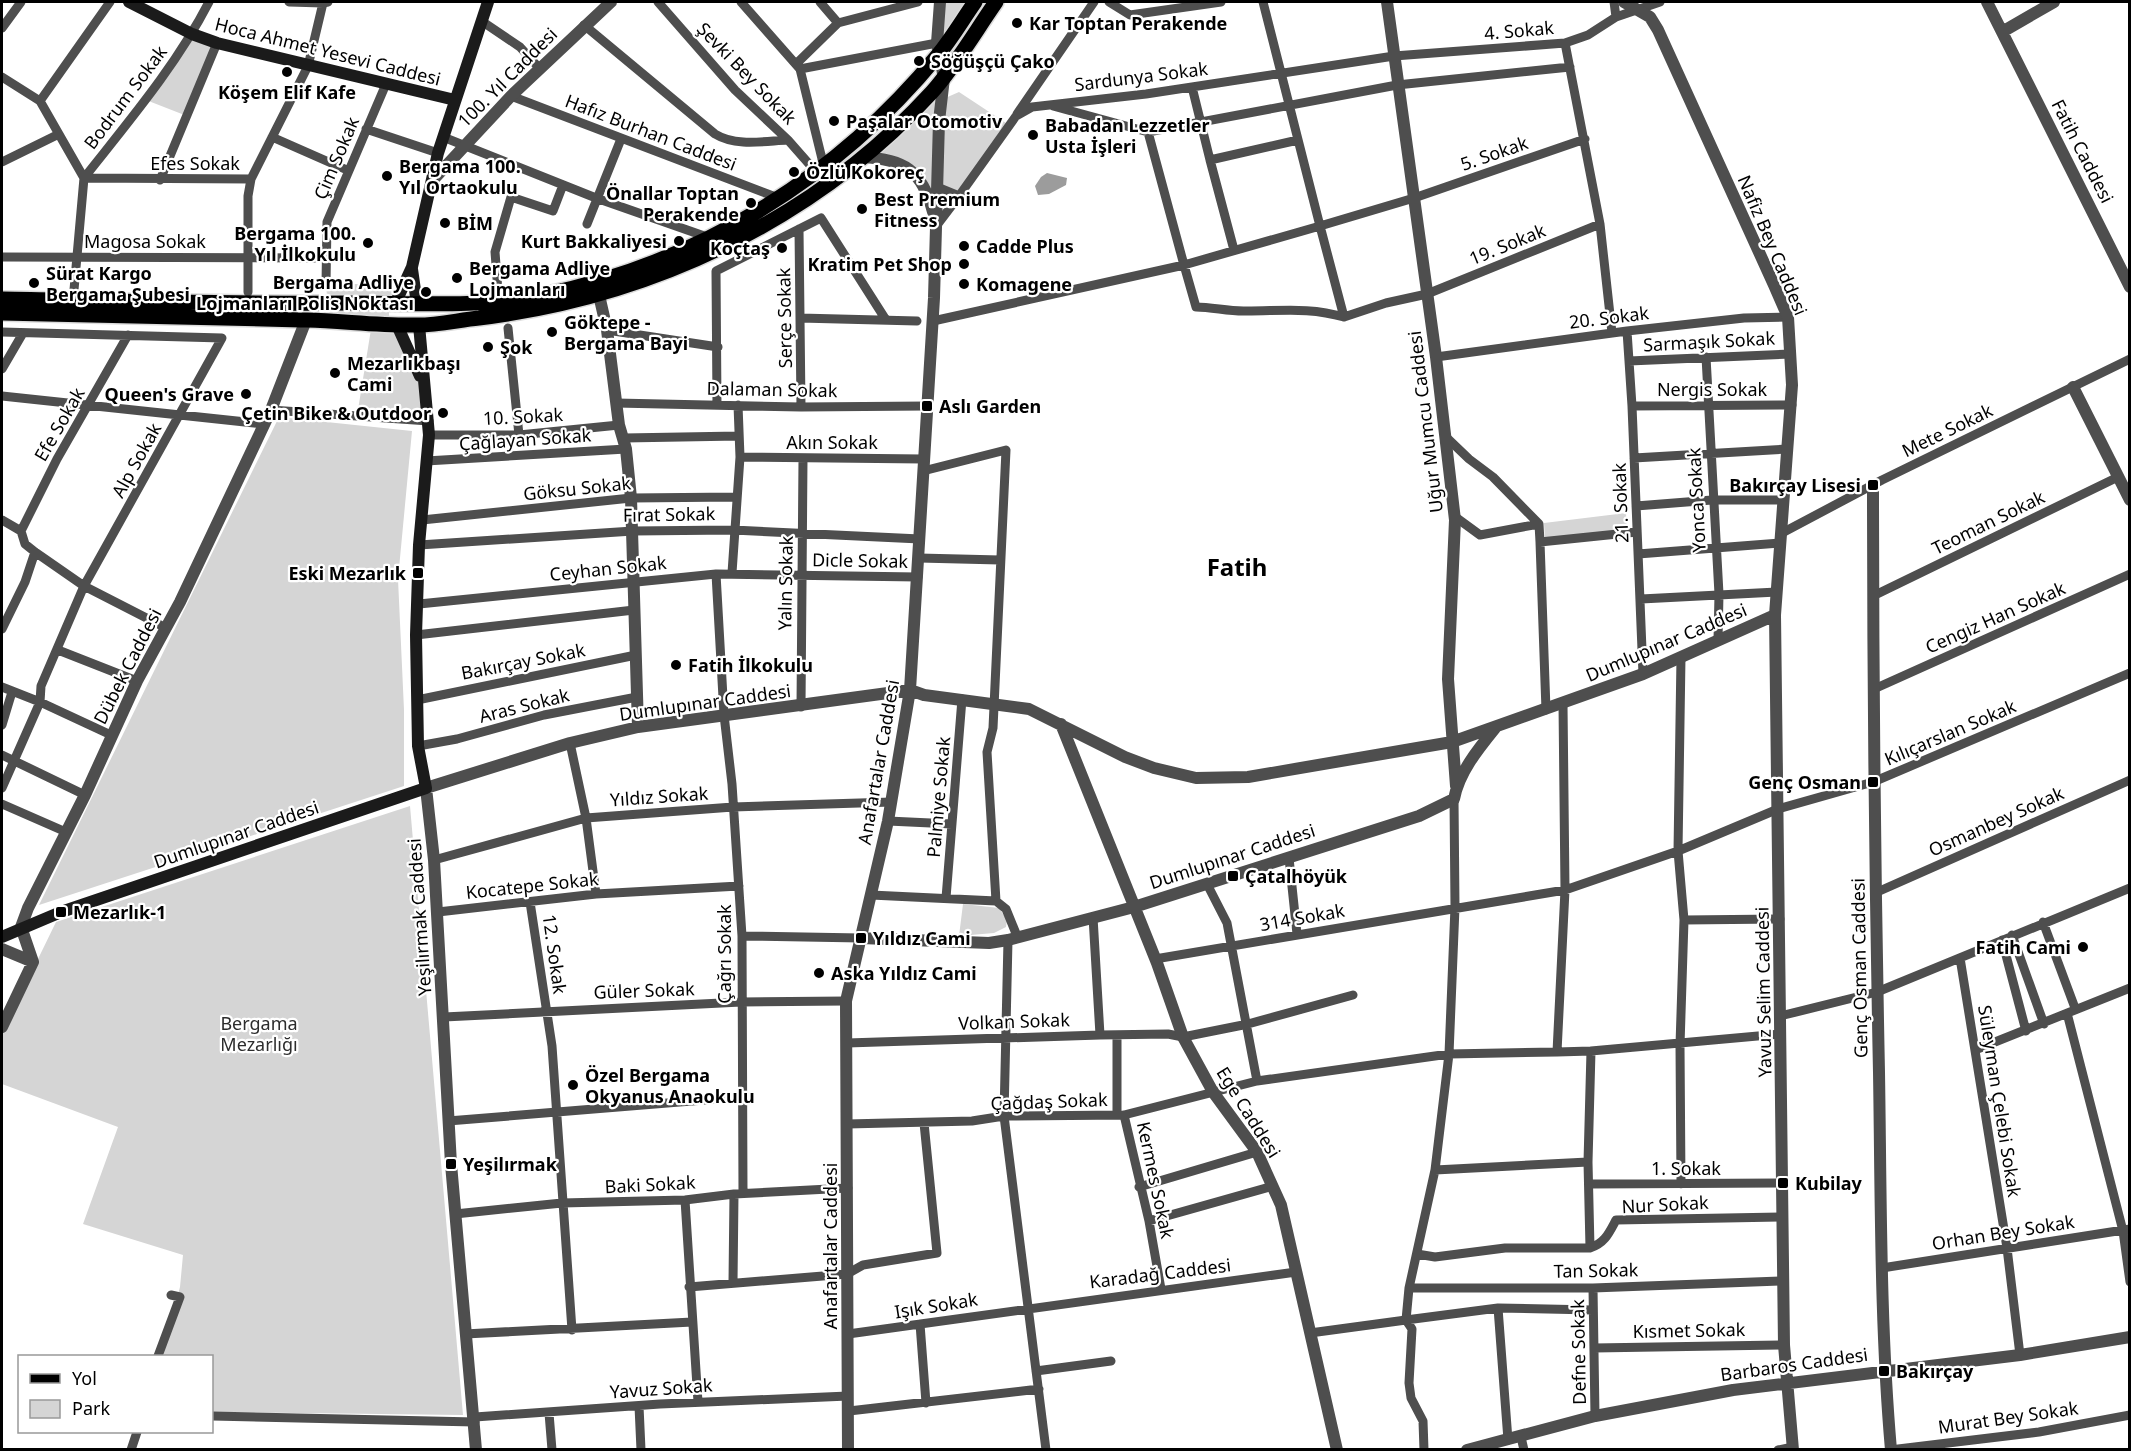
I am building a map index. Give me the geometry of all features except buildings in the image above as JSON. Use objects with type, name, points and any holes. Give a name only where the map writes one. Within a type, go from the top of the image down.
[{"type":"main road","name":"Hoca Ahmet Yesevi Caddesi","points":[[129,2],[192,34],[217,43],[455,100]]},
{"type":"main road","points":[[397,325],[394,304],[412,267],[438,153],[488,2]]},
{"type":"main road","points":[[2,299],[394,304],[499,301],[542,295],[632,272],[710,238],[781,199],[820,170],[882,115],[925,69],[938,48],[975,2]]},
{"type":"main road","points":[[2,313],[419,325],[519,312],[599,295],[680,268],[792,209],[862,157],[933,91],[996,2]]},
{"type":"main road","points":[[412,267],[419,325]]},
{"type":"main road","name":"Yeşilırmak Caddesi","points":[[397,325],[423,383]]},
{"type":"main road","name":"Yeşilırmak Caddesi","points":[[419,325],[423,383],[429,421],[419,545],[419,604],[416,635],[418,746],[426,788]]},
{"type":"main road","name":"Dumlupınar Caddesi","points":[[2,937],[21,927],[426,788]]},
{"type":"street","points":[[2,28],[21,2]]},
{"type":"street","points":[[40,101],[110,2]]},
{"type":"street","name":"Bodrum Sokak","points":[[84,178],[146,100],[192,34],[209,2]]},
{"type":"street","points":[[289,2],[326,2]]},
{"type":"street","name":"Efes Sokak","points":[[84,178],[251,179],[308,66],[326,2]]},
{"type":"street","name":"100. Yıl Caddesi","points":[[432,181],[511,96],[611,2]]},
{"type":"street","name":"Şevki Bey Sokak","points":[[658,2],[735,90],[820,170]]},
{"type":"street","points":[[741,2],[798,66],[820,170]]},
{"type":"street","points":[[820,2],[838,23]]},
{"type":"street","points":[[798,66],[838,23],[918,2]]},
{"type":"street","name":"Anafartalar Caddesi","points":[[848,1449],[846,1001],[892,802],[910,690],[933,321],[939,121],[944,78],[938,48],[940,2]]},
{"type":"street","points":[[937,225],[1016,116],[1094,2]]},
{"type":"street","points":[[1109,2],[1130,15],[1221,2]]},
{"type":"street","points":[[1263,2],[1344,317]]},
{"type":"street","name":"Uğur Mumcu Caddesi","points":[[1387,2],[1436,357],[1454,516],[1455,550],[1448,679],[1456,786]]},
{"type":"street","points":[[1614,2],[1616,17]]},
{"type":"street","name":"Nafiz Bey Caddesi","points":[[1624,2],[1650,17],[1658,30],[1788,317],[1792,405],[1781,538]]},
{"type":"street","name":"4. Sokak","points":[[1394,57],[1565,43],[1588,35],[1616,17],[1660,2]]},
{"type":"street","name":"Fatih Caddesi","points":[[1987,2],[2130,287]]},
{"type":"street","points":[[2002,32],[2054,2]]},
{"type":"street","points":[[483,22],[520,47],[540,69]]},
{"type":"street","points":[[584,25],[724,140],[788,140]]},
{"type":"street","points":[[160,180],[217,43]]},
{"type":"street","points":[[1565,43],[1600,224],[1612,333]]},
{"type":"street","points":[[798,66],[938,48]]},
{"type":"street","name":"Sardunya Sokak","points":[[1016,116],[1032,107],[1192,87],[1394,57]]},
{"type":"street","points":[[1046,105],[1148,132],[1397,85],[1570,67]]},
{"type":"street","points":[[925,69],[933,91],[939,121]]},
{"type":"street","points":[[2,76],[40,101],[84,178],[73,301]]},
{"type":"street","name":"Çim Sokak","points":[[326,284],[327,222],[347,170],[386,84]]},
{"type":"street","points":[[1192,87],[1234,250]]},
{"type":"street","name":"Hafız Burhan Caddesi","points":[[511,96],[781,199]]},
{"type":"street","points":[[366,129],[438,153]]},
{"type":"street","points":[[1148,132],[1196,307],[1245,312],[1290,308],[1321,310],[1344,317]]},
{"type":"street","points":[[2,162],[59,134]]},
{"type":"street","points":[[272,137],[347,170]]},
{"type":"street","points":[[443,138],[596,198],[710,238]]},
{"type":"street","points":[[587,224],[621,139]]},
{"type":"street","name":"5. Sokak","points":[[933,321],[1184,265],[1414,198],[1585,139]]},
{"type":"street","points":[[1210,160],[1298,140]]},
{"type":"street","points":[[862,157],[882,158],[911,170],[927,187],[937,225]]},
{"type":"street","points":[[248,292],[248,196],[251,179]]},
{"type":"street","points":[[498,291],[495,252],[511,197],[553,211],[563,185]]},
{"type":"street","points":[[938,187],[959,196]]},
{"type":"street","points":[[717,405],[716,271],[799,229],[821,218],[886,320]]},
{"type":"street","name":"19. Sokak","points":[[1344,317],[1386,303],[1427,294],[1600,224]]},
{"type":"street","name":"Serçe Sokak","points":[[799,229],[801,407]]},
{"type":"street","name":"Magosa Sokak","points":[[2,257],[325,258]]},
{"type":"street","points":[[599,295],[607,330],[619,425],[625,443],[631,498],[638,727]]},
{"type":"street","name":"20. Sokak","points":[[1436,357],[1627,331],[1744,318],[1788,317]]},
{"type":"street","points":[[800,318],[917,321]]},
{"type":"street","name":"Dübek Caddesi","points":[[21,927],[137,681],[166,628],[271,410],[306,320]]},
{"type":"street","points":[[508,328],[519,435]]},
{"type":"street","points":[[607,330],[718,347]]},
{"type":"street","name":"21. Sokak","points":[[1627,331],[1641,599],[1642,674]]},
{"type":"street","points":[[2,332],[128,335]]},
{"type":"street","points":[[2,369],[23,333]]},
{"type":"street","name":"Efe Sokak","points":[[21,531],[57,459],[128,335]]},
{"type":"street","name":"Alp Sokak","points":[[2,788],[40,702],[41,686],[84,586],[222,338],[128,335]]},
{"type":"street","name":"Sarmaşık Sokak","points":[[1629,361],[1791,354]]},
{"type":"street","name":"Yonca Sokak","points":[[1706,357],[1712,500],[1719,594],[1719,640]]},
{"type":"street","name":"Mete Sokak","points":[[1781,538],[1873,485],[2130,359]]},
{"type":"street","points":[[2073,387],[2130,500]]},
{"type":"street","points":[[2,396],[178,417],[264,424]]},
{"type":"street","name":"Dalaman Sokak","points":[[616,403],[801,407],[927,406]]},
{"type":"street","points":[[732,573],[733,530],[740,457],[738,405]]},
{"type":"street","name":"Nergis Sokak","points":[[1632,406],[1792,405]]},
{"type":"street","points":[[271,410],[429,421]]},
{"type":"street","name":"10. Sokak","points":[[429,435],[519,435],[619,425]]},
{"type":"street","name":"Çağlayan Sokak","points":[[426,461],[625,443],[739,436]]},
{"type":"street","points":[[1444,436],[1493,477],[1539,524],[1546,710]]},
{"type":"street","points":[[1634,458],[1788,449]]},
{"type":"street","name":"Akın Sokak","points":[[740,457],[923,465],[1006,450],[1000,560]]},
{"type":"street","name":"Yalın Sokak","points":[[801,707],[803,459]]},
{"type":"street","name":"Teoman Sokak","points":[[1873,596],[2118,477]]},
{"type":"street","name":"Genç Osman Caddesi","points":[[1873,485],[1873,782],[1882,1268],[1884,1371],[1891,1449]]},
{"type":"street","name":"Göksu Sokak","points":[[422,520],[631,498],[736,497]]},
{"type":"street","points":[[1636,506],[1712,500],[1784,500]]},
{"type":"street","points":[[1454,516],[1480,535],[1539,524]]},
{"type":"street","points":[[2,520],[21,531],[25,543],[35,552],[84,586],[166,628]]},
{"type":"street","name":"Fırat Sokak","points":[[419,545],[633,531],[733,530],[920,539]]},
{"type":"street","points":[[1540,542],[1637,532]]},
{"type":"street","points":[[1638,554],[1716,548],[1781,538]]},
{"type":"street","name":"Yavuz Selim Caddesi","points":[[1781,538],[1775,615],[1783,1281],[1784,1345],[1793,1448]]},
{"type":"street","points":[[2,629],[25,582],[35,552]]},
{"type":"street","points":[[919,558],[1000,560],[995,704],[993,728],[987,752],[996,901]]},
{"type":"street","name":"Ceyhan Sokak","points":[[419,604],[716,574],[801,575]]},
{"type":"street","name":"Çağrı Sokak","points":[[716,574],[724,715],[734,807],[742,936],[739,1193],[733,1283]]},
{"type":"street","name":"Cengiz Han Sokak","points":[[1874,689],[2130,574]]},
{"type":"street","name":"Dicle Sokak","points":[[801,575],[918,578]]},
{"type":"street","points":[[1641,599],[1777,592]]},
{"type":"street","points":[[416,635],[634,610]]},
{"type":"street","name":"Dumlupınar Caddesi","points":[[426,788],[570,742],[638,727],[801,707],[910,690],[1029,709],[1125,757],[1154,768],[1196,778],[1218,779],[1265,775],[1452,742],[1642,674],[1775,615]]},
{"type":"street","points":[[58,650],[137,681]]},
{"type":"street","name":"Bakırçay Sokak","points":[[417,700],[636,655]]},
{"type":"street","points":[[1681,657],[1678,851],[1684,920],[1680,1045],[1681,1184]]},
{"type":"street","name":"Kılıçarslan Sokak","points":[[1565,891],[1678,851],[1778,809],[1873,782],[2130,672]]},
{"type":"street","points":[[2,687],[111,735]]},
{"type":"street","points":[[2,725],[12,692]]},
{"type":"street","name":"Aras Sokak","points":[[418,746],[457,739],[544,715],[637,697]]},
{"type":"street","name":"Palmiye Sokak","points":[[946,898],[962,699]]},
{"type":"street","points":[[1557,1052],[1565,891],[1563,704]]},
{"type":"street","name":"Dumlupınar Caddesi","points":[[1061,724],[1134,907],[1419,816],[1454,799]]},
{"type":"street","points":[[1424,1449],[1423,1421],[1412,1398],[1409,1383],[1412,1329],[1406,1320],[1409,1288],[1435,1170],[1449,1054],[1455,907],[1454,799],[1456,786],[1478,749],[1497,726]]},
{"type":"street","points":[[570,742],[586,818],[596,894]]},
{"type":"street","points":[[2,755],[85,795]]},
{"type":"street","name":"Osmanbey Sokak","points":[[1875,893],[2130,780]]},
{"type":"street","name":"Yeşilırmak Caddesi","points":[[426,788],[438,912],[455,1214],[476,1449]]},
{"type":"street","name":"Yıldız Sokak","points":[[434,860],[586,818],[734,807],[892,802]]},
{"type":"street","points":[[2,804],[66,832]]},
{"type":"street","points":[[888,821],[952,824]]},
{"type":"street","points":[[1289,858],[1297,934]]},
{"type":"street","points":[[1207,884],[1227,923],[1257,1081]]},
{"type":"street","name":"Kocatepe Sokak","points":[[438,912],[596,894],[739,886]]},
{"type":"street","points":[[1780,1016],[1877,992],[2130,888]]},
{"type":"street","name":"314 Sokak","points":[[1155,959],[1455,907],[1565,891]]},
{"type":"street","points":[[871,895],[996,901],[1006,909],[1012,938],[1004,1116],[1046,1449]]},
{"type":"street","name":"12. Sokak","points":[[530,902],[547,1011],[558,1113],[562,1203],[572,1330]]},
{"type":"street","points":[[742,936],[988,943],[1134,907]]},
{"type":"street","name":"Ege Caddesi","points":[[1134,907],[1183,1037],[1213,1092],[1257,1152],[1281,1205],[1337,1449]]},
{"type":"street","points":[[1093,916],[1100,1035]]},
{"type":"street","points":[[1684,920],[1780,919]]},
{"type":"street","points":[[2043,922],[2075,1008]]},
{"type":"street","points":[[2,1027],[33,962],[21,927]]},
{"type":"street","points":[[2012,935],[2044,1024]]},
{"type":"street","points":[[2002,940],[2026,1031]]},
{"type":"street","points":[[2,949],[33,962]]},
{"type":"street","name":"Süleyman Çelebi Sokak","points":[[1960,958],[2007,1248],[2020,1355]]},
{"type":"street","points":[[1975,1050],[2044,1024],[2075,1008],[2130,988]]},
{"type":"street","name":"Volkan Sokak","points":[[847,1043],[1100,1035],[1168,1034],[1183,1037],[1248,1024],[1353,995]]},
{"type":"street","name":"Güler Sokak","points":[[444,1017],[741,1002],[846,1001]]},
{"type":"street","points":[[2067,1013],[2126,1230],[2130,1282]]},
{"type":"street","name":"Çağdaş Sokak","points":[[847,1124],[972,1121],[1004,1116],[1121,1115],[1257,1081],[1449,1054],[1591,1051],[1680,1045],[1781,1034]]},
{"type":"street","name":"Kermes Sokak","points":[[1117,1035],[1121,1115],[1149,1221],[1161,1289]]},
{"type":"street","points":[[1418,1254],[1435,1257],[1505,1248],[1590,1248],[1588,1162],[1591,1051]]},
{"type":"street","points":[[448,1121],[741,1097]]},
{"type":"street","points":[[689,1287],[847,1274],[863,1265],[937,1253],[924,1123]]},
{"type":"street","points":[[1139,1187],[1257,1152]]},
{"type":"street","points":[[1435,1170],[1588,1162]]},
{"type":"street","name":"1. Sokak","points":[[1589,1184],[1783,1183]]},
{"type":"street","points":[[1149,1221],[1273,1186]]},
{"type":"street","name":"Baki Sokak","points":[[455,1214],[562,1203],[685,1200],[739,1193],[848,1188]]},
{"type":"street","points":[[685,1200],[698,1402]]},
{"type":"street","name":"Nur Sokak","points":[[1590,1248],[1599,1245],[1608,1236],[1616,1220],[1783,1217]]},
{"type":"street","name":"Orhan Bey Sokak","points":[[1882,1268],[2126,1230]]},
{"type":"street","name":"Karadağ Caddesi","points":[[1027,1307],[1296,1272]]},
{"type":"street","name":"Tan Sokak","points":[[1409,1288],[1593,1288],[1783,1281]]},
{"type":"street","name":"Defne Sokak","points":[[1593,1288],[1595,1416]]},
{"type":"street","points":[[158,1355],[180,1297],[171,1294]]},
{"type":"street","name":"Işık Sokak","points":[[848,1334],[1027,1307]]},
{"type":"street","points":[[1310,1333],[1498,1308],[1593,1310]]},
{"type":"street","points":[[1498,1308],[1508,1440]]},
{"type":"street","points":[[465,1334],[692,1322]]},
{"type":"street","points":[[920,1324],[926,1403]]},
{"type":"street","name":"Barbaros Caddesi","points":[[1467,1449],[1521,1437],[1595,1416],[1787,1381],[2020,1355],[2130,1337]]},
{"type":"street","name":"Kısmet Sokak","points":[[1594,1348],[1784,1345]]},
{"type":"street","points":[[1036,1371],[1111,1361]]},
{"type":"street","points":[[849,1411],[1039,1389]]},
{"type":"street","name":"Yavuz Sokak","points":[[213,1416],[475,1419],[698,1402],[848,1396]]},
{"type":"street","points":[[639,1406],[641,1449]]},
{"type":"street","points":[[549,1413],[552,1449]]},
{"type":"street","name":"Murat Bey Sokak","points":[[1891,1449],[2039,1432],[2130,1415]]},
{"type":"street","points":[[131,1449],[136,1433]]},
{"type":"street","points":[[1521,1437],[1524,1449]]},
{"type":"street","points":[[1778,1449],[1793,1448]]},
{"type":"green space","points":[[940,2],[975,2],[939,54]]},
{"type":"green space","points":[[192,34],[217,43],[187,116],[146,100]]},
{"type":"green space","points":[[933,91],[939,118],[943,99],[959,92],[1009,125],[959,196],[938,188],[937,225],[911,170],[862,157]]},
{"type":"green space","points":[[326,284],[393,284],[395,304],[327,296]]},
{"type":"green space","points":[[195,307],[389,308],[389,317],[197,313]]},
{"type":"green space","points":[[372,323],[397,325],[423,383],[429,421],[357,416]]},
{"type":"green space","points":[[279,417],[412,431],[398,579],[404,710],[404,786],[39,905]]},
{"type":"green space","points":[[1626,513],[1627,530],[1545,539],[1544,523]]},
{"type":"green space","name":"Bergama Mezarlığı","points":[[410,806],[463,1415],[213,1412],[213,1355],[161,1355],[180,1287],[183,1255],[83,1224],[118,1127],[2,1084],[2,1033],[56,922]]},
{"type":"green space","points":[[963,904],[999,908],[1007,920],[1006,927],[994,933],[959,936]]},
{"type":"shaded area","points":[[1047,173],[1067,178],[1066,185],[1049,194],[1038,195],[1035,186]]},
{"type":"place","name":"Kar Toptan Perakende","points":[[1017,23]]},
{"type":"place","name":"Söğüşçü Çako","points":[[919,61]]},
{"type":"place","name":"Köşem Elif Kafe","points":[[287,72]]},
{"type":"place","name":"Paşalar Otomotiv","points":[[834,121]]},
{"type":"place","name":"Babadan Lezzetler Usta İşleri","points":[[1033,135]]},
{"type":"place","name":"Özlü Kokoreç","points":[[794,172]]},
{"type":"place","name":"Bergama 100. Yıl Ortaokulu","points":[[387,176]]},
{"type":"place","name":"Önallar Toptan Perakende","points":[[751,203]]},
{"type":"place","name":"Best Premium Fitness","points":[[862,209]]},
{"type":"place","name":"BİM","points":[[445,223]]},
{"type":"place","name":"Kurt Bakkaliyesi","points":[[679,241]]},
{"type":"place","name":"Bergama 100. Yıl İlkokulu","points":[[368,243]]},
{"type":"place","name":"Cadde Plus","points":[[964,246]]},
{"type":"place","name":"Koçtaş","points":[[782,248]]},
{"type":"place","name":"Kratim Pet Shop","points":[[964,264]]},
{"type":"place","name":"Bergama Adliye Lojmanları","points":[[457,278]]},
{"type":"place","name":"Sürat Kargo Bergama Şubesi","points":[[34,283]]},
{"type":"place","name":"Komagene","points":[[964,284]]},
{"type":"place","name":"Bergama Adliye Lojmanları Polis Noktası","points":[[426,292]]},
{"type":"place","name":"Göktepe - Bergama Bayi","points":[[552,332]]},
{"type":"place","name":"Şok","points":[[488,347]]},
{"type":"place","name":"Mezarlıkbaşı Cami","points":[[335,373]]},
{"type":"place","name":"Queen's Grave","points":[[246,394]]},
{"type":"place","name":"Aslı Garden","points":[[927,406]]},
{"type":"place","name":"Çetin Bike & Outdoor","points":[[443,413]]},
{"type":"place","name":"Bakırçay Lisesi","points":[[1873,485]]},
{"type":"place","name":"Eski Mezarlık","points":[[418,573]]},
{"type":"place","name":"Fatih İlkokulu","points":[[676,665]]},
{"type":"place","name":"Genç Osman","points":[[1873,782]]},
{"type":"place","name":"Çatalhöyük","points":[[1233,876]]},
{"type":"place","name":"Mezarlık-1","points":[[61,912]]},
{"type":"place","name":"Yıldız Cami","points":[[861,938]]},
{"type":"place","name":"Fatih Cami","points":[[2083,947]]},
{"type":"place","name":"Aska Yıldız Cami","points":[[819,973]]},
{"type":"place","name":"Özel Bergama Okyanus Anaokulu","points":[[573,1085]]},
{"type":"place","name":"Yeşilırmak","points":[[451,1164]]},
{"type":"place","name":"Kubilay","points":[[1783,1183]]},
{"type":"place","name":"Bakırçay","points":[[1884,1371]]},
{"type":"district","name":"Fatih","points":[[1237,566]]}]
